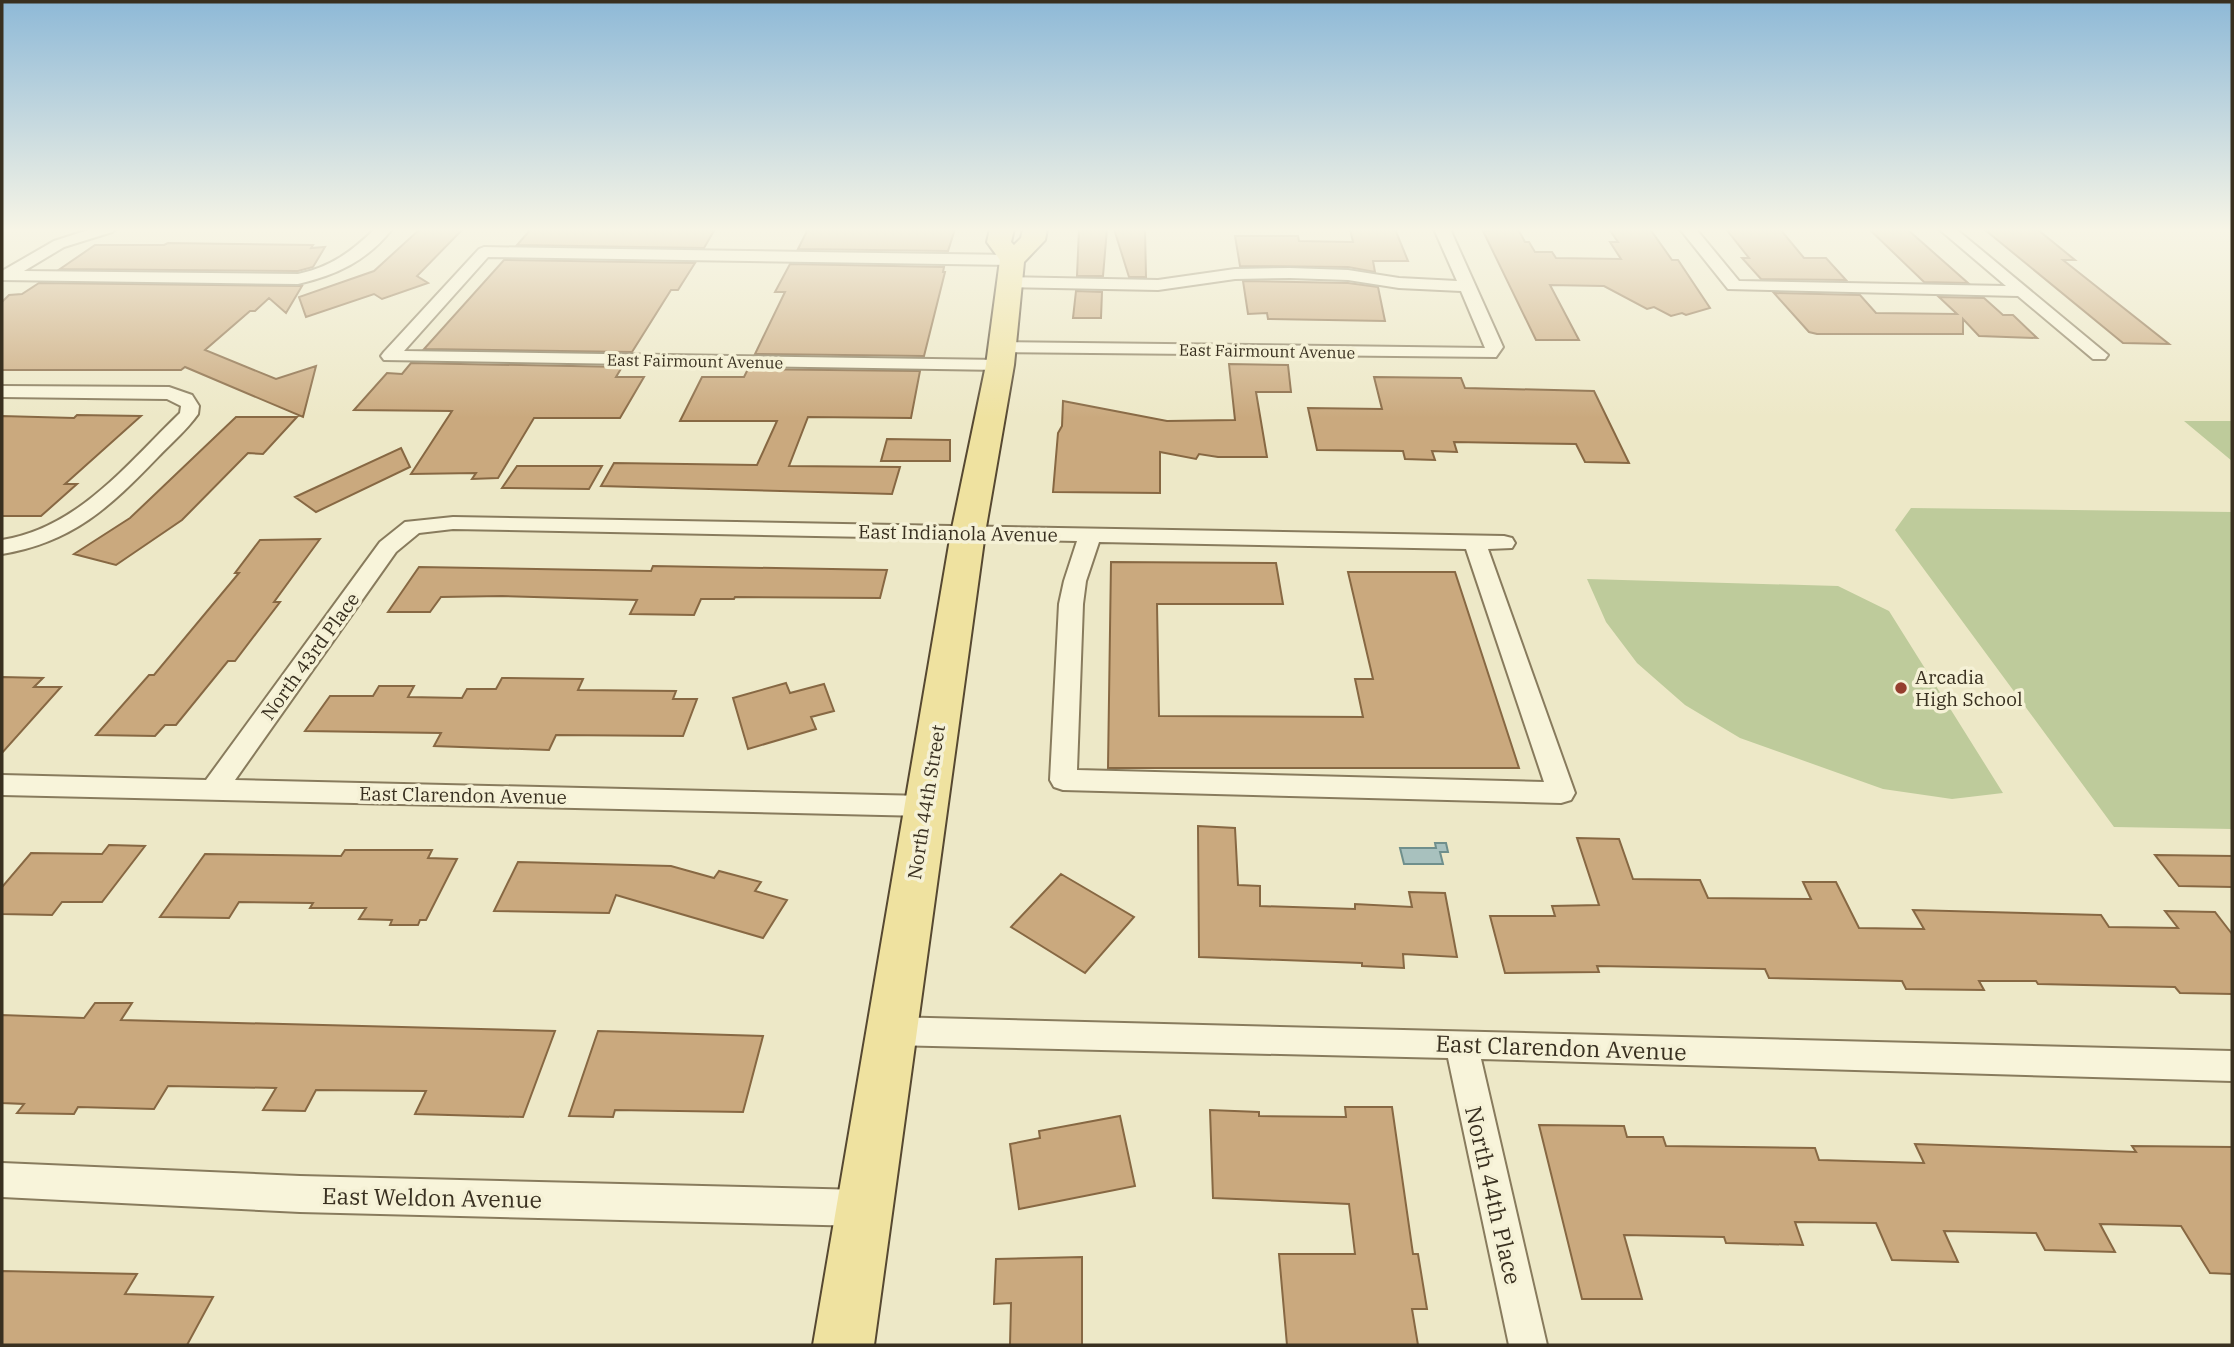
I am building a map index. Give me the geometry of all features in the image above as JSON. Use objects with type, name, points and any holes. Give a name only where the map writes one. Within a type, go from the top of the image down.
[{"type":"main road","name":"North 44th Street","points":[[843,1345],[925,806],[968,533],[1001,356],[1009,292]]},
{"type":"street","name":"East Fairmount Avenue","points":[[448,292],[390,356],[1490,353],[1494,347],[1470,292]]},
{"type":"street","points":[[2022,292],[2099,355]]},
{"type":"street","points":[[2,391],[169,393],[185,399],[190,406],[189,414],[80,519],[59,530],[2,547]]},
{"type":"street","name":"East Indianola Avenue","points":[[413,527],[453,523],[1504,543]]},
{"type":"street","name":"North 43rd Place","points":[[214,789],[388,547],[413,527]]},
{"type":"street","points":[[1090,536],[1071,604],[1063,780],[1561,793],[1475,542]]},
{"type":"street","name":"East Clarendon Avenue","points":[[2,785],[925,806]]},
{"type":"street","name":"East Clarendon Avenue","points":[[890,1031],[2232,1066]]},
{"type":"street","name":"North 44th Place","points":[[1461,1044],[1528,1345]]},
{"type":"street","name":"East Weldon Avenue","points":[[2,1180],[300,1194],[863,1208]]},
{"type":"green space","points":[[2184,421],[2232,421],[2232,461]]},
{"type":"green space","points":[[1911,508],[2232,512],[2232,829],[2114,827],[1895,530]]},
{"type":"green space","points":[[1587,579],[1838,586],[1889,611],[2003,793],[1952,799],[1883,789],[1740,738],[1685,705],[1637,663],[1606,622]]},
{"type":"water","points":[[1435,843],[1446,843],[1448,852],[1440,852],[1443,864],[1404,864],[1400,848],[1436,848]]},
{"type":"building","points":[[25,292],[299,292],[286,313],[269,298],[205,350],[276,379],[316,366],[303,417],[185,367],[181,370],[2,370],[2,302],[9,295]]},
{"type":"building","points":[[314,292],[403,292],[382,299],[374,294],[306,317],[299,297]]},
{"type":"building","points":[[475,292],[670,292],[632,352],[424,349]]},
{"type":"building","points":[[775,292],[940,292],[924,356],[755,354],[785,292]]},
{"type":"building","points":[[1076,292],[1102,292],[1101,318],[1073,318]]},
{"type":"building","points":[[1245,292],[1379,292],[1385,321],[1268,319],[1267,313],[1248,314]]},
{"type":"building","points":[[1513,292],[1554,292],[1579,340],[1536,340]]},
{"type":"building","points":[[1615,292],[1699,292],[1710,308],[1671,316],[1654,307],[1647,309]]},
{"type":"building","points":[[2061,292],[2103,292],[2169,344],[2123,343]]},
{"type":"building","points":[[1774,293],[1860,295],[1876,313],[1957,314],[1939,297],[1984,298],[2003,315],[2013,315],[2037,338],[1979,336],[1963,319],[1963,334],[1817,334],[1809,332]]},
{"type":"building","points":[[411,363],[622,367],[616,377],[644,377],[620,418],[534,418],[498,478],[472,479],[476,473],[411,474],[452,411],[354,410],[387,373],[402,374]]},
{"type":"building","points":[[1229,364],[1288,365],[1291,392],[1256,392],[1267,457],[1218,457],[1199,454],[1196,459],[1160,452],[1160,493],[1053,492],[1063,401],[1167,421],[1235,420]]},
{"type":"building","points":[[748,369],[920,371],[911,418],[808,417],[789,466],[900,467],[892,494],[601,486],[614,463],[757,465],[777,421],[680,421],[702,377],[744,377]]},
{"type":"building","points":[[1374,377],[1461,378],[1465,388],[1594,391],[1629,463],[1585,462],[1576,444],[1454,442],[1457,452],[1432,451],[1435,460],[1405,459],[1403,451],[1317,450],[1308,408],[1382,409]]},
{"type":"building","points":[[77,415],[141,416],[65,484],[77,484],[41,516],[2,516],[2,416],[74,418]]},
{"type":"building","points":[[236,417],[297,417],[263,454],[248,453],[182,520],[116,565],[74,554],[130,518]]},
{"type":"building","points":[[887,439],[950,440],[950,461],[881,461]]},
{"type":"building","points":[[401,448],[410,467],[316,512],[295,497]]},
{"type":"building","points":[[517,466],[602,466],[589,489],[502,488]]},
{"type":"building","points":[[320,539],[274,602],[280,602],[235,661],[228,661],[176,725],[165,725],[155,736],[96,735],[149,675],[154,675],[239,573],[235,573],[260,540]]},
{"type":"building","points":[[1111,562],[1276,563],[1283,604],[1157,604],[1159,716],[1363,717],[1355,679],[1373,679],[1348,572],[1455,572],[1519,768],[1108,768]]},
{"type":"building","points":[[653,566],[887,570],[880,598],[701,599],[694,615],[630,614],[637,600],[502,596],[441,597],[430,612],[388,612],[419,567],[651,571]]},
{"type":"building","points":[[2,677],[43,678],[34,687],[61,687],[2,753]]},
{"type":"building","points":[[502,678],[583,679],[578,690],[676,691],[673,699],[697,699],[683,736],[556,735],[549,750],[434,746],[441,733],[305,731],[330,696],[373,696],[379,686],[414,686],[408,697],[462,698],[467,689],[496,689]]},
{"type":"building","points":[[786,683],[790,693],[824,684],[834,711],[811,717],[816,729],[748,749],[733,698]]},
{"type":"building","points":[[1198,826],[1235,828],[1238,885],[1260,886],[1260,906],[1355,909],[1355,904],[1412,907],[1409,892],[1445,893],[1457,957],[1403,954],[1404,968],[1362,966],[1362,963],[1199,957]]},
{"type":"building","points":[[1577,838],[1619,839],[1633,879],[1700,880],[1708,898],[1811,899],[1803,882],[1836,882],[1859,928],[1924,929],[1913,910],[2101,915],[2109,927],[2178,928],[2165,911],[2215,912],[2232,934],[2232,994],[2180,993],[2175,987],[2038,984],[2036,981],[1979,981],[1984,990],[1906,989],[1902,981],[1769,978],[1765,969],[1597,966],[1599,972],[1505,973],[1490,916],[1555,916],[1552,906],[1599,905]]},
{"type":"building","points":[[109,845],[145,846],[102,902],[62,902],[52,915],[2,914],[2,887],[31,853],[102,854]]},
{"type":"building","points":[[345,850],[432,850],[428,858],[457,859],[426,920],[420,920],[418,925],[390,925],[392,920],[359,919],[366,908],[310,908],[313,903],[239,902],[229,918],[160,917],[205,854],[341,856]]},
{"type":"building","points":[[2155,855],[2232,856],[2232,887],[2179,886]]},
{"type":"building","points":[[518,862],[671,866],[714,878],[719,871],[761,882],[755,891],[787,900],[763,938],[616,895],[609,913],[494,911]]},
{"type":"building","points":[[1061,874],[1134,917],[1085,973],[1011,927]]},
{"type":"building","points":[[95,1003],[132,1003],[121,1020],[555,1031],[523,1117],[415,1114],[426,1091],[316,1090],[305,1111],[263,1110],[276,1088],[168,1086],[154,1109],[78,1107],[74,1114],[17,1113],[24,1104],[2,1103],[2,1015],[84,1018]]},
{"type":"building","points":[[598,1031],[763,1036],[743,1112],[615,1110],[613,1117],[569,1116]]},
{"type":"building","points":[[1345,1107],[1392,1107],[1413,1254],[1418,1254],[1427,1309],[1412,1309],[1418,1345],[1287,1345],[1279,1254],[1355,1254],[1349,1204],[1213,1198],[1210,1110],[1259,1112],[1259,1116],[1346,1117]]},
{"type":"building","points":[[1120,1116],[1135,1186],[1019,1209],[1010,1144],[1040,1138],[1039,1131]]},
{"type":"building","points":[[1539,1125],[1624,1126],[1627,1137],[1663,1137],[1666,1146],[1815,1148],[1819,1160],[1924,1163],[1915,1144],[2136,1152],[2132,1146],[2232,1147],[2232,1274],[2210,1273],[2181,1226],[2100,1224],[2115,1252],[2045,1250],[2036,1233],[1944,1231],[1958,1262],[1892,1260],[1876,1223],[1795,1222],[1803,1245],[1726,1243],[1724,1237],[1624,1235],[1642,1299],[1582,1299]]},
{"type":"building","points":[[1082,1257],[1082,1345],[1010,1345],[1011,1303],[994,1304],[996,1259]]},
{"type":"building","points":[[2,1271],[137,1274],[125,1294],[213,1297],[187,1345],[2,1345]]},
{"type":"place","name":"Arcadia High School","points":[[1901,688]]}]
